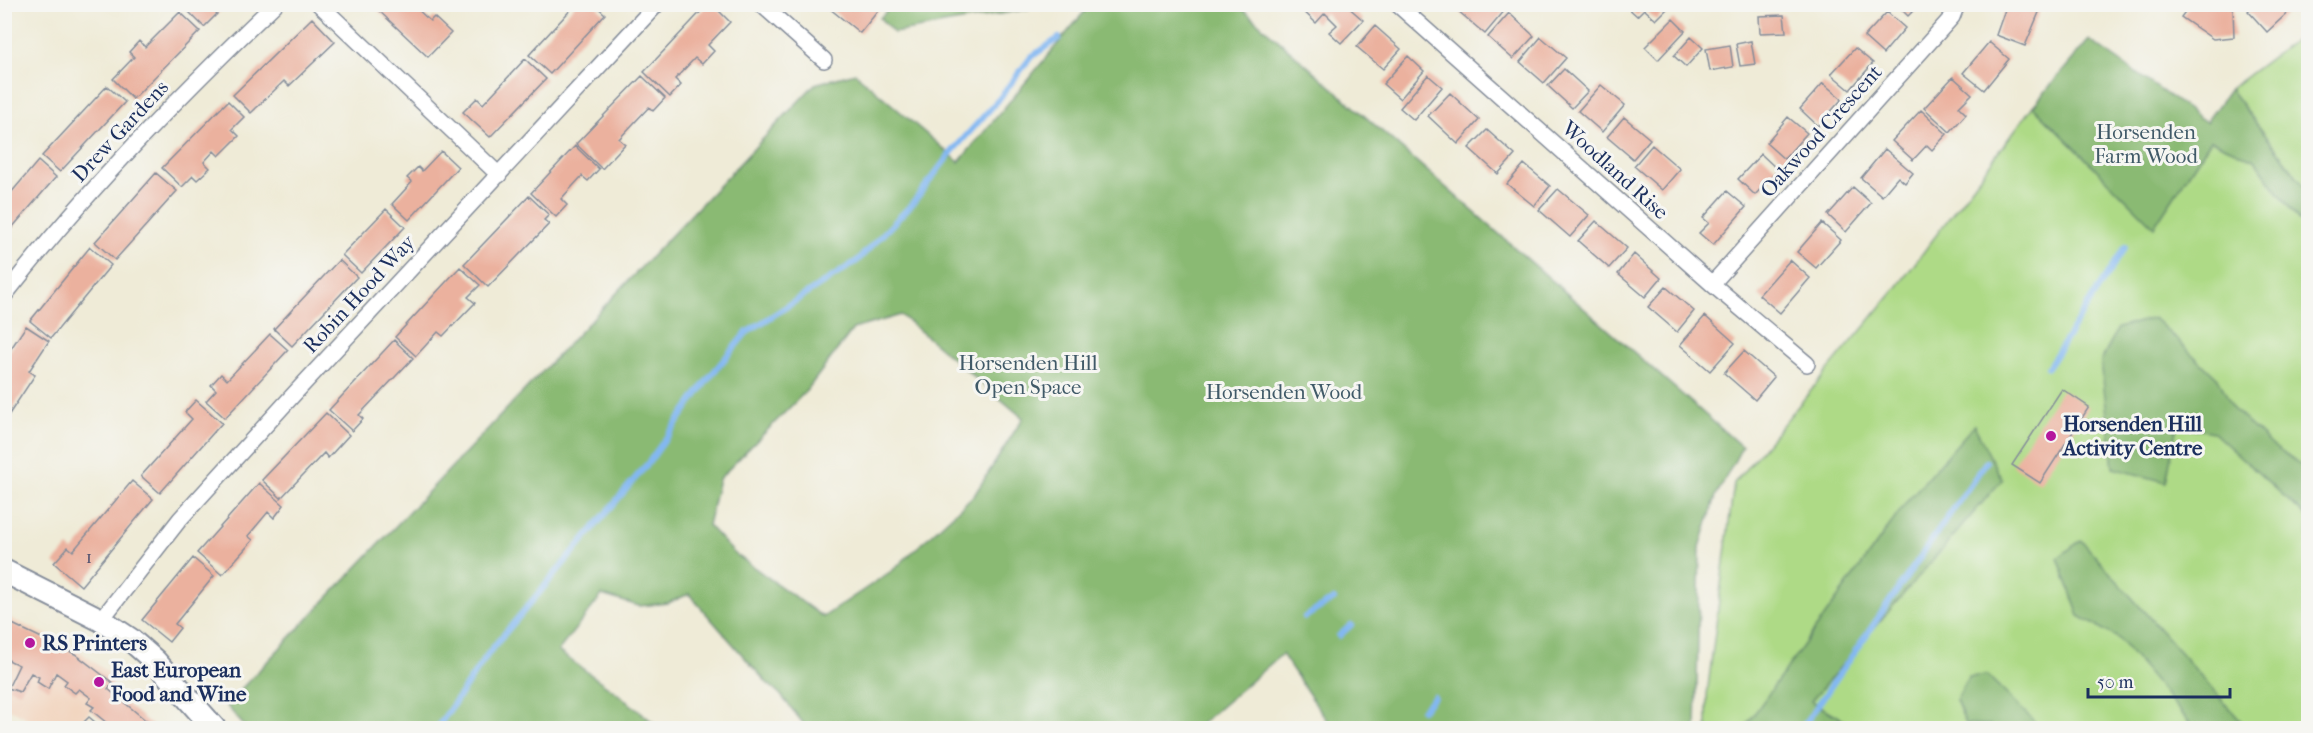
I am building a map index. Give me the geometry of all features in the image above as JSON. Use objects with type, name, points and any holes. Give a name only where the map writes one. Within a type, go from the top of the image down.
[{"type":"street","name":"Drew Gardens","points":[[4,296],[45,243],[124,156],[210,66],[275,4]]},
{"type":"street","points":[[319,4],[499,175]]},
{"type":"street","name":"Robin Hood Way","points":[[101,620],[150,554],[180,519],[657,4]]},
{"type":"street","points":[[761,4],[824,60]]},
{"type":"street","name":"Woodland Rise","points":[[1397,4],[1712,284],[1807,364]]},
{"type":"street","name":"Oakwood Crescent","points":[[1712,284],[1952,17],[1957,4]]},
{"type":"street","points":[[4,571],[101,620],[131,640],[155,662],[214,729]]},
{"type":"shaded area","points":[[4,615],[77,649],[116,679],[82,720],[91,728],[40,728],[22,715],[5,707]]},
{"type":"green space","points":[[894,4],[1032,5],[1028,9],[894,33],[880,18]]},
{"type":"green space","name":"Horsenden Wood","points":[[1090,5],[1238,5],[1742,447],[1716,496],[1700,547],[1696,728],[1332,728],[1282,654],[1196,728],[807,728],[780,694],[767,683],[689,594],[668,603],[639,606],[602,595],[558,651],[618,694],[660,728],[246,728],[226,705],[815,84],[855,73],[959,162]],"holes":[[[901,315],[1023,418],[975,494],[893,570],[823,617],[734,553],[708,525],[719,479],[807,390],[853,329]]]},
{"type":"green space","points":[[2308,30],[2308,191],[2230,89]]},
{"type":"green space","name":"Horsenden Farm Wood","points":[[2089,40],[2206,122],[2230,89],[2308,191],[2308,233],[2255,160],[2211,140],[2154,227],[2033,106]]},
{"type":"green space","name":"Horsenden Hill Activity Centre","points":[[2033,106],[2154,226],[2211,140],[2255,160],[2308,233],[2308,728],[1707,728],[1707,695],[1734,483],[1898,286]]},
{"type":"green space","points":[[2154,318],[2219,380],[2234,410],[2273,446],[2308,470],[2308,518],[2213,432],[2177,425],[2166,482],[2113,468],[2101,361],[2118,328]]},
{"type":"green space","points":[[1974,425],[2002,480],[1811,701],[1857,728],[1744,728],[1908,500]]},
{"type":"green space","points":[[2081,540],[2247,728],[2194,728],[2118,638],[2079,616],[2058,558]]},
{"type":"green space","points":[[1987,675],[2041,728],[1993,728],[1990,725],[1966,724],[1956,700],[1969,677]]},
{"type":"building","points":[[186,4],[227,4],[204,27],[184,7]]},
{"type":"building","points":[[381,4],[412,4],[430,21],[434,17],[451,33],[428,57],[377,9]]},
{"type":"building","points":[[576,4],[594,4],[605,14],[550,74],[529,55]]},
{"type":"building","points":[[708,4],[712,4],[730,22],[708,45],[714,51],[702,64],[695,58],[675,79],[681,85],[670,97],[644,72]]},
{"type":"building","points":[[824,4],[879,4],[882,6],[860,33]]},
{"type":"building","points":[[1760,4],[1787,4],[1787,7],[1760,8]]},
{"type":"building","points":[[1896,4],[1920,4],[1908,16]]},
{"type":"building","points":[[2007,4],[2025,4],[2040,10],[2025,46],[1996,35]]},
{"type":"building","points":[[2254,4],[2297,4],[2267,32],[2248,11]]},
{"type":"building","points":[[1346,5],[1363,20],[1341,43],[1329,32],[1337,25],[1325,13],[1316,23],[1299,7]]},
{"type":"building","points":[[1462,5],[1500,5],[1506,9],[1485,34],[1457,10]]},
{"type":"building","points":[[1625,5],[1671,5],[1656,20],[1644,9],[1637,16]]},
{"type":"building","points":[[2190,5],[2227,5],[2233,9],[2234,37],[2213,39],[2181,17]]},
{"type":"building","points":[[180,12],[200,31],[133,99],[113,79],[134,57],[129,52],[139,41],[145,47]]},
{"type":"building","points":[[1887,12],[1905,28],[1883,54],[1864,37]]},
{"type":"building","points":[[1509,13],[1534,36],[1513,59],[1488,37]]},
{"type":"building","points":[[1784,15],[1786,32],[1760,33],[1759,16]]},
{"type":"building","points":[[312,18],[335,42],[289,86],[284,81],[251,113],[233,95]]},
{"type":"building","points":[[1673,19],[1685,31],[1658,60],[1645,47]]},
{"type":"building","points":[[1375,26],[1401,49],[1383,69],[1357,47]]},
{"type":"building","points":[[1541,37],[1566,58],[1544,83],[1520,62]]},
{"type":"building","points":[[1691,37],[1703,48],[1686,67],[1674,56]]},
{"type":"building","points":[[1751,41],[1755,64],[1740,66],[1736,44]]},
{"type":"building","points":[[1989,42],[2009,59],[1984,90],[1963,73]]},
{"type":"building","points":[[1730,45],[1733,67],[1710,71],[1706,49]]},
{"type":"building","points":[[1855,48],[1873,63],[1850,90],[1831,74]]},
{"type":"building","points":[[1408,56],[1424,71],[1400,99],[1383,84]]},
{"type":"building","points":[[525,59],[546,79],[490,137],[463,112],[477,98],[483,104]]},
{"type":"building","points":[[1564,69],[1588,91],[1572,108],[1548,86]]},
{"type":"building","points":[[1428,75],[1442,87],[1414,120],[1400,108]]},
{"type":"building","points":[[642,76],[665,98],[653,111],[649,107],[619,139],[625,144],[602,169],[576,144]]},
{"type":"building","points":[[1953,77],[1972,94],[1959,107],[1966,114],[1950,132],[1924,108]]},
{"type":"building","points":[[1823,83],[1842,99],[1818,126],[1800,109]]},
{"type":"building","points":[[1601,85],[1625,105],[1602,132],[1578,111]]},
{"type":"building","points":[[107,86],[125,102],[60,172],[42,156]]},
{"type":"building","points":[[1450,93],[1479,120],[1458,144],[1428,116]]},
{"type":"building","points":[[228,101],[244,117],[232,129],[239,136],[219,156],[214,151],[204,162],[210,168],[197,180],[193,176],[182,187],[162,168]]},
{"type":"building","points":[[1921,110],[1947,134],[1932,150],[1927,145],[1913,160],[1892,141]]},
{"type":"building","points":[[1624,117],[1650,139],[1633,159],[1607,137]]},
{"type":"building","points":[[1788,117],[1807,133],[1784,159],[1766,143]]},
{"type":"building","points":[[1487,130],[1515,155],[1498,174],[1469,148]]},
{"type":"building","points":[[1652,145],[1680,169],[1662,190],[1634,166]]},
{"type":"building","points":[[575,146],[599,169],[588,181],[582,176],[561,199],[567,205],[556,217],[531,193]]},
{"type":"building","points":[[1885,149],[1913,173],[1905,183],[1898,177],[1882,196],[1861,178]]},
{"type":"building","points":[[441,151],[458,167],[409,220],[392,204],[412,182],[407,178],[418,167],[422,171]]},
{"type":"building","points":[[1761,154],[1778,170],[1755,195],[1738,179]]},
{"type":"building","points":[[38,161],[56,177],[4,237],[4,201]]},
{"type":"building","points":[[1524,164],[1550,186],[1534,206],[1507,184]]},
{"type":"building","points":[[156,173],[177,191],[115,260],[95,242]]},
{"type":"building","points":[[1853,187],[1871,203],[1846,232],[1828,215]]},
{"type":"building","points":[[1558,189],[1589,215],[1570,237],[1539,210]]},
{"type":"building","points":[[1727,191],[1746,207],[1713,245],[1699,233],[1709,223],[1703,218]]},
{"type":"building","points":[[529,196],[549,215],[544,220],[549,224],[488,287],[464,264]]},
{"type":"building","points":[[386,209],[405,227],[361,273],[342,255]]},
{"type":"building","points":[[1596,221],[1627,248],[1609,268],[1578,241]]},
{"type":"building","points":[[1822,223],[1841,240],[1816,268],[1797,252]]},
{"type":"building","points":[[90,247],[111,265],[51,338],[30,321]]},
{"type":"building","points":[[1634,254],[1661,278],[1645,297],[1618,274]]},
{"type":"building","points":[[339,260],[357,277],[292,346],[274,329]]},
{"type":"building","points":[[1790,260],[1810,278],[1780,313],[1759,295]]},
{"type":"building","points":[[460,267],[480,285],[468,297],[475,303],[443,336],[438,332],[416,356],[395,337]]},
{"type":"building","points":[[1666,287],[1694,311],[1677,332],[1648,307]]},
{"type":"building","points":[[1705,316],[1735,343],[1710,371],[1680,345]]},
{"type":"building","points":[[26,326],[49,341],[29,371],[35,375],[4,422],[4,359]]},
{"type":"building","points":[[270,334],[288,350],[225,418],[206,401],[216,390],[211,385],[221,374],[227,380]]},
{"type":"building","points":[[394,340],[413,358],[359,415],[363,419],[352,431],[329,410]]},
{"type":"building","points":[[1744,351],[1774,377],[1755,400],[1724,373]]},
{"type":"building","name":"Horsenden Hill Activity Centre","points":[[2062,389],[2089,407],[2040,483],[2012,465]]},
{"type":"building","points":[[196,400],[222,423],[160,493],[141,476],[192,419],[185,412]]},
{"type":"building","points":[[326,413],[349,435],[328,458],[324,453],[281,498],[262,480]]},
{"type":"building","points":[[132,481],[153,499],[81,586],[54,563],[68,547],[73,551]]},
{"type":"building","points":[[259,483],[284,505],[274,518],[268,512],[248,536],[253,540],[222,575],[197,553]]},
{"type":"building","points":[[193,558],[214,576],[175,624],[180,628],[169,642],[142,620]]},
{"type":"building","points":[[4,620],[75,654],[113,683],[108,689],[155,728],[113,728],[91,710],[94,707],[87,703],[91,698],[79,689],[75,693],[64,685],[67,681],[56,673],[48,689],[37,682],[39,677],[31,673],[20,692],[8,688],[19,665],[4,658]]},
{"type":"building","points":[[89,717],[102,728],[78,728]]},
{"type":"waterway","points":[[437,728],[490,651],[649,462],[708,379],[746,333],[857,261],[912,204],[950,154],[999,99],[1031,57],[1059,38]]},
{"type":"waterway","points":[[2048,367],[2125,247]]},
{"type":"waterway","points":[[1802,728],[1986,462]]},
{"type":"waterway","points":[[1305,617],[1334,599]]},
{"type":"waterway","points":[[1339,636],[1351,625]]},
{"type":"waterway","points":[[1422,710],[1434,697]]},
{"type":"place","name":"Horsenden Hill Activity Centre","points":[[2051,436]]},
{"type":"place","name":"RS Printers","points":[[30,643]]},
{"type":"place","name":"East European Food and Wine","points":[[99,682]]},
{"type":"park label","name":"Horsenden Hill Open Space","points":[[1028,375]]}]
